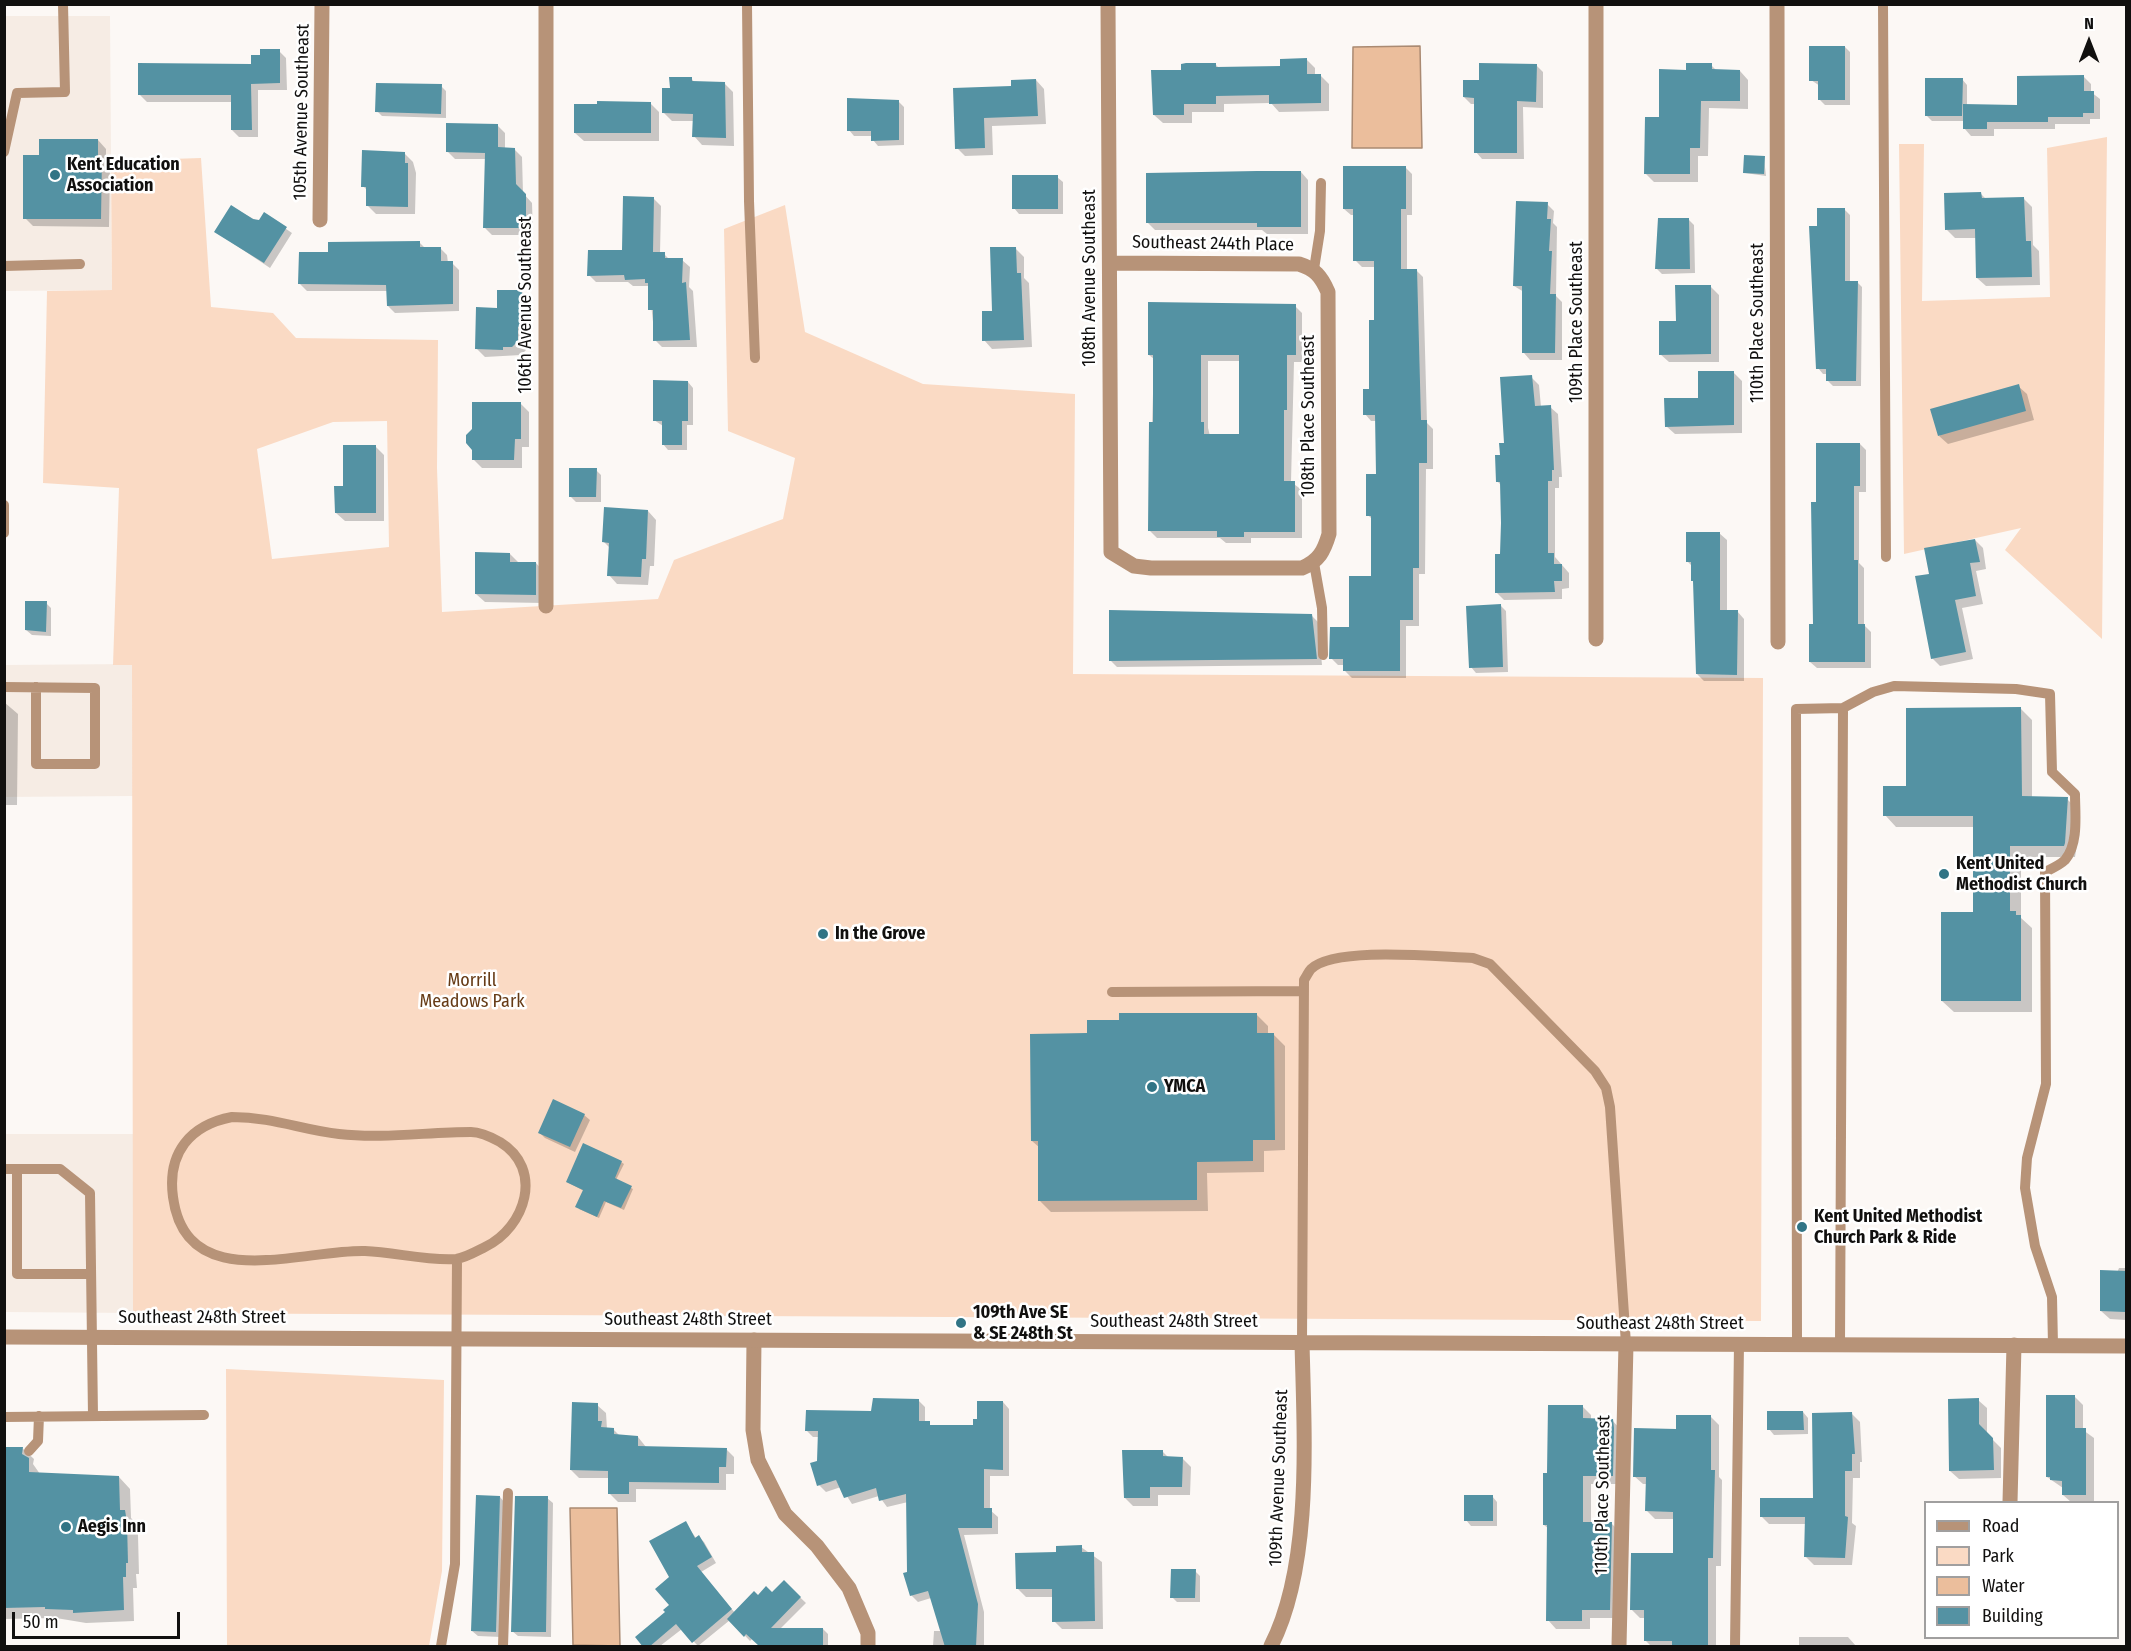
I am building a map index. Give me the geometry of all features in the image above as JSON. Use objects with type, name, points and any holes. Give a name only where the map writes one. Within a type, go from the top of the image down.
[{"type":"street","name":"105th Avenue Southeast","points":[[320,220],[322,4]]},
{"type":"street","name":"106th Avenue Southeast","points":[[546,4],[546,606]]},
{"type":"street","name":"108th Avenue Southeast","points":[[1108,4],[1111,552],[1134,566],[1151,567],[1302,567],[1314,563]]},
{"type":"street","name":"109th Place Southeast","points":[[1596,4],[1596,639]]},
{"type":"street","name":"110th Place Southeast","points":[[1777,4],[1778,642]]},
{"type":"street","name":"Southeast 244th Place","points":[[1110,263],[1299,264],[1314,269]]},
{"type":"street","name":"108th Place Southeast","points":[[1314,269],[1328,292],[1329,534],[1325,550],[1314,563]]},
{"type":"street","name":"Southeast 248th Street","points":[[4,1336],[2127,1346]]},
{"type":"street","points":[[754,1340],[753,1430],[758,1460],[785,1514],[817,1546],[849,1588],[868,1633],[868,1647]]},
{"type":"street","name":"109th Avenue Southeast","points":[[1271,1647],[1293,1585],[1299,1543],[1304,1432],[1302,1342]]},
{"type":"street","name":"110th Place Southeast","points":[[1619,1647],[1626,1344]]},
{"type":"street","points":[[2010,1501],[2014,1345]]},
{"type":"lane","points":[[4,152],[17,93],[65,92],[63,4]]},
{"type":"lane","points":[[747,4],[749,201],[755,358]]},
{"type":"lane","points":[[1883,4],[1886,557]]},
{"type":"lane","points":[[1314,269],[1320,231],[1321,183]]},
{"type":"lane","points":[[4,266],[80,264]]},
{"type":"lane","points":[[4,505],[4,533]]},
{"type":"lane","points":[[1314,563],[1322,608],[1323,655]]},
{"type":"lane","points":[[1797,1344],[1796,709],[1843,708],[1873,692],[1894,686],[2016,689],[2050,694],[2052,772],[2075,794],[2075,828],[2072,848],[2065,860],[2045,872],[2046,1084],[2027,1158],[2025,1188],[2035,1246],[2052,1297],[2053,1346]]},
{"type":"lane","points":[[4,687],[36,687],[95,688],[95,764],[36,764],[36,687]]},
{"type":"lane","points":[[1840,1344],[1843,708]]},
{"type":"lane","points":[[1302,1342],[1304,980],[1312,968],[1326,961],[1350,955],[1473,958],[1491,964],[1595,1071],[1606,1088],[1610,1107],[1626,1344]]},
{"type":"lane","points":[[1112,992],[1304,991]]},
{"type":"lane","points":[[232,1117],[256,1117],[340,1134],[478,1132],[495,1139],[508,1147],[521,1162],[527,1178],[518,1218],[507,1232],[487,1246],[457,1259],[364,1251],[258,1263],[236,1261],[213,1254],[195,1242],[182,1228],[175,1211],[171,1188],[181,1145],[202,1127],[232,1117]]},
{"type":"lane","points":[[4,1169],[60,1169],[90,1193],[93,1416]]},
{"type":"lane","points":[[17,1169],[17,1274],[91,1274]]},
{"type":"lane","points":[[441,1647],[455,1564],[457,1259]]},
{"type":"lane","points":[[1735,1647],[1739,1344]]},
{"type":"lane","points":[[4,1417],[204,1415]]},
{"type":"lane","points":[[29,1451],[38,1441],[39,1416]]},
{"type":"lane","points":[[503,1647],[508,1493]]},
{"type":"shaded area","points":[[4,16],[110,16],[112,290],[5,291]]},
{"type":"shaded area","points":[[132,664],[133,796],[5,797],[4,665]]},
{"type":"shaded area","points":[[5,1134],[133,1134],[133,1313],[5,1312]]},
{"type":"green space","points":[[2107,137],[2102,639],[2005,550],[2021,528],[1904,554],[1899,144],[1924,144],[1922,301],[2050,297],[2047,148]]},
{"type":"green space","name":"Morrill Meadows Park","points":[[201,158],[211,307],[273,313],[296,338],[438,340],[437,468],[442,612],[658,599],[674,560],[783,519],[795,458],[728,431],[724,229],[785,205],[805,332],[923,384],[1075,394],[1073,674],[1763,678],[1761,1321],[133,1313],[132,665],[113,665],[119,488],[43,483],[47,291],[112,290],[111,161]],"holes":[[[387,421],[389,547],[272,559],[257,449],[333,422]]]},
{"type":"green space","points":[[226,1369],[444,1380],[442,1571],[429,1646],[227,1646]]},
{"type":"water","points":[[1420,46],[1422,148],[1352,148],[1353,47]]},
{"type":"water","points":[[570,1508],[617,1508],[620,1646],[573,1645]]},
{"type":"building","points":[[1809,46],[1845,46],[1845,100],[1818,100],[1818,81],[1809,81]]},
{"type":"building","points":[[260,49],[280,49],[280,83],[251,84],[252,130],[231,130],[231,95],[138,95],[138,63],[251,64],[251,55],[260,55]]},
{"type":"building","points":[[1307,58],[1307,74],[1321,74],[1321,103],[1269,104],[1269,95],[1216,96],[1216,104],[1184,104],[1184,115],[1153,115],[1151,70],[1181,70],[1181,64],[1186,63],[1216,63],[1216,67],[1280,66],[1280,59]]},
{"type":"building","points":[[1479,63],[1537,64],[1536,102],[1517,101],[1517,153],[1474,153],[1474,98],[1463,97],[1463,80],[1479,80]]},
{"type":"building","points":[[1686,63],[1712,63],[1712,69],[1740,70],[1740,101],[1701,101],[1700,148],[1690,148],[1690,174],[1644,174],[1645,117],[1659,117],[1659,69],[1686,70]]},
{"type":"building","points":[[2084,75],[2084,91],[2094,91],[2094,113],[2083,113],[2083,117],[2048,117],[2048,122],[1987,122],[1987,129],[1963,129],[1963,104],[2017,105],[2017,76]]},
{"type":"building","points":[[669,77],[692,77],[692,81],[725,82],[726,138],[692,137],[693,114],[662,113],[662,88],[670,88]]},
{"type":"building","points":[[1925,78],[1963,78],[1962,116],[1925,116]]},
{"type":"building","points":[[1036,79],[1038,116],[984,118],[985,148],[955,149],[953,88],[1011,86],[1011,80]]},
{"type":"building","points":[[376,83],[442,84],[441,114],[375,112]]},
{"type":"building","points":[[847,98],[899,100],[899,140],[871,141],[871,131],[847,131]]},
{"type":"building","points":[[597,101],[651,102],[651,133],[574,133],[574,104],[597,104]]},
{"type":"building","points":[[446,123],[498,124],[498,147],[515,148],[516,184],[526,194],[526,228],[483,228],[485,153],[446,152]]},
{"type":"building","points":[[39,139],[98,139],[98,156],[102,156],[101,219],[23,219],[23,155],[39,155]]},
{"type":"building","points":[[362,150],[405,152],[405,163],[408,163],[408,207],[366,206],[366,187],[361,187]]},
{"type":"building","points":[[1744,155],[1765,156],[1764,174],[1743,173]]},
{"type":"building","points":[[1343,166],[1406,166],[1406,209],[1401,209],[1401,269],[1417,269],[1421,420],[1427,420],[1427,463],[1419,463],[1419,568],[1413,568],[1413,620],[1400,620],[1400,671],[1343,671],[1343,659],[1329,659],[1330,627],[1349,627],[1349,576],[1371,576],[1371,516],[1366,516],[1366,474],[1376,474],[1375,415],[1363,415],[1363,389],[1369,389],[1369,320],[1374,320],[1374,261],[1353,261],[1353,209],[1343,209]]},
{"type":"building","points":[[1301,171],[1301,227],[1257,227],[1257,223],[1146,223],[1146,173]]},
{"type":"building","points":[[1012,175],[1058,175],[1058,209],[1012,209]]},
{"type":"building","points":[[1981,192],[1982,198],[2024,197],[2026,241],[2031,241],[2032,277],[1976,278],[1975,229],[1945,230],[1944,193]]},
{"type":"building","points":[[623,196],[654,197],[653,252],[665,252],[665,258],[683,258],[682,283],[686,282],[690,340],[653,341],[653,310],[648,310],[648,283],[645,283],[645,279],[625,280],[624,275],[587,276],[588,250],[622,250]]},
{"type":"building","points":[[1516,201],[1548,202],[1547,219],[1551,219],[1549,251],[1552,251],[1550,294],[1556,294],[1555,353],[1522,353],[1522,286],[1513,286]]},
{"type":"building","points":[[231,205],[253,219],[259,220],[264,212],[287,227],[264,263],[214,232]]},
{"type":"building","points":[[1817,208],[1845,208],[1845,281],[1858,281],[1856,381],[1826,381],[1826,369],[1816,369],[1809,226],[1817,226]]},
{"type":"building","points":[[1658,218],[1689,218],[1690,269],[1655,269]]},
{"type":"building","points":[[420,241],[420,247],[441,247],[441,261],[453,261],[453,304],[387,306],[386,285],[298,284],[299,252],[328,252],[328,242]]},
{"type":"building","points":[[990,247],[1016,247],[1017,273],[1021,273],[1024,340],[982,341],[982,311],[992,311]]},
{"type":"building","points":[[1675,285],[1711,285],[1711,354],[1659,355],[1659,321],[1676,321]]},
{"type":"building","points":[[497,290],[522,290],[522,327],[518,327],[518,341],[512,347],[503,347],[503,350],[475,349],[476,307],[497,308]]},
{"type":"building","points":[[1148,302],[1296,304],[1296,355],[1287,355],[1287,410],[1284,410],[1284,481],[1295,481],[1295,532],[1244,532],[1244,537],[1217,537],[1217,531],[1148,531],[1149,422],[1153,422],[1153,355],[1148,355]],"holes":[[[1201,355],[1239,355],[1239,434],[1204,434],[1204,422],[1201,422]]]},
{"type":"building","points":[[1698,371],[1734,371],[1734,425],[1665,427],[1664,398],[1698,398]]},
{"type":"building","points":[[1532,375],[1535,406],[1551,405],[1554,470],[1552,470],[1552,481],[1548,481],[1548,553],[1554,553],[1554,564],[1562,564],[1562,581],[1554,581],[1555,592],[1495,593],[1495,554],[1500,554],[1501,523],[1500,482],[1496,482],[1495,455],[1500,455],[1499,443],[1504,443],[1500,377]]},
{"type":"building","points":[[653,380],[688,381],[688,421],[682,421],[682,445],[662,445],[662,421],[653,421]]},
{"type":"building","points":[[2019,384],[2026,411],[1938,436],[1930,409]]},
{"type":"building","points":[[472,402],[521,402],[521,439],[515,439],[514,460],[472,460],[472,450],[466,443],[466,435],[472,429]]},
{"type":"building","points":[[1816,443],[1860,443],[1860,486],[1854,486],[1854,560],[1858,560],[1858,624],[1865,624],[1865,662],[1809,662],[1809,624],[1813,624],[1811,502],[1816,502]]},
{"type":"building","points":[[343,445],[376,445],[376,513],[335,513],[334,486],[343,486]]},
{"type":"building","points":[[569,468],[597,468],[596,497],[569,497]]},
{"type":"building","points":[[604,507],[648,510],[646,559],[642,559],[641,577],[607,576],[609,543],[602,542]]},
{"type":"building","points":[[1686,532],[1720,532],[1720,610],[1738,610],[1737,675],[1696,674],[1693,581],[1691,581],[1691,562],[1686,562]]},
{"type":"building","points":[[1975,539],[1980,562],[1970,563],[1976,596],[1955,600],[1966,652],[1931,659],[1915,576],[1929,574],[1924,548]]},
{"type":"building","points":[[475,552],[510,553],[510,562],[536,562],[536,595],[475,594]]},
{"type":"building","points":[[25,601],[47,601],[46,632],[25,630]]},
{"type":"building","points":[[1501,604],[1503,667],[1469,668],[1466,606]]},
{"type":"building","points":[[1109,610],[1312,614],[1317,659],[1109,661]]},
{"type":"building","points":[[2021,707],[2022,796],[2068,797],[2065,843],[2064,846],[2010,846],[2010,911],[2016,911],[2016,915],[2021,915],[2021,1001],[1941,1001],[1941,912],[1973,912],[1973,816],[1883,816],[1883,786],[1906,786],[1906,708]]},
{"type":"building","name":"YMCA","points":[[1119,1013],[1257,1013],[1257,1033],[1274,1033],[1275,1140],[1253,1140],[1253,1161],[1197,1162],[1197,1200],[1038,1201],[1038,1141],[1031,1141],[1030,1034],[1087,1033],[1087,1020],[1119,1020]]},
{"type":"building","points":[[553,1099],[585,1114],[570,1147],[538,1133]]},
{"type":"building","points":[[583,1143],[622,1161],[615,1178],[632,1186],[621,1208],[604,1201],[597,1217],[575,1207],[583,1190],[566,1182]]},
{"type":"building","points":[[2100,1270],[2127,1271],[2125,1312],[2100,1311]]},
{"type":"building","points":[[2046,1395],[2075,1395],[2075,1428],[2086,1428],[2086,1495],[2062,1495],[2062,1481],[2050,1480],[2050,1477],[2046,1477]]},
{"type":"building","points":[[873,1398],[919,1399],[919,1421],[930,1421],[930,1425],[973,1425],[973,1419],[977,1419],[977,1401],[1003,1401],[1003,1470],[984,1469],[984,1508],[992,1508],[992,1528],[958,1528],[978,1604],[976,1647],[945,1647],[928,1591],[910,1596],[903,1573],[907,1572],[906,1494],[879,1501],[876,1488],[844,1498],[836,1480],[817,1486],[810,1463],[817,1461],[818,1431],[805,1431],[806,1410],[871,1411]]},
{"type":"building","points":[[1979,1398],[1979,1424],[1993,1438],[1994,1470],[1949,1471],[1948,1399]]},
{"type":"building","points":[[572,1402],[598,1403],[598,1421],[602,1421],[601,1427],[614,1428],[614,1434],[638,1436],[638,1446],[727,1448],[726,1467],[719,1467],[719,1483],[629,1482],[629,1494],[608,1494],[608,1471],[570,1470]]},
{"type":"building","points":[[1548,1405],[1583,1405],[1583,1418],[1613,1419],[1613,1476],[1583,1476],[1583,1522],[1612,1522],[1610,1610],[1582,1610],[1582,1621],[1546,1621],[1547,1525],[1543,1525],[1543,1473],[1547,1473]]},
{"type":"building","points":[[1767,1411],[1803,1411],[1804,1430],[1767,1430]]},
{"type":"building","points":[[1852,1412],[1855,1454],[1852,1454],[1852,1471],[1845,1471],[1845,1516],[1848,1517],[1845,1558],[1804,1557],[1805,1517],[1760,1517],[1760,1498],[1813,1498],[1812,1413]]},
{"type":"building","points":[[1676,1415],[1711,1415],[1711,1470],[1715,1470],[1713,1558],[1708,1558],[1708,1647],[1672,1647],[1672,1641],[1644,1641],[1644,1610],[1630,1610],[1631,1553],[1673,1553],[1673,1512],[1645,1511],[1646,1477],[1633,1477],[1634,1428],[1676,1429]]},
{"type":"building","name":"Aegis Inn","points":[[4,1447],[23,1447],[22,1454],[29,1458],[29,1472],[119,1476],[120,1510],[125,1510],[127,1522],[128,1563],[126,1563],[126,1577],[123,1577],[124,1610],[73,1613],[73,1610],[45,1609],[45,1607],[4,1608]]},
{"type":"building","points":[[1122,1450],[1163,1450],[1163,1456],[1183,1457],[1182,1487],[1150,1487],[1150,1498],[1124,1498]]},
{"type":"building","points":[[476,1495],[500,1496],[496,1632],[471,1631]]},
{"type":"building","points":[[1464,1495],[1493,1495],[1493,1521],[1464,1521]]},
{"type":"building","points":[[515,1496],[548,1496],[546,1632],[511,1632]]},
{"type":"building","points":[[686,1521],[695,1538],[699,1535],[712,1557],[697,1566],[732,1609],[692,1643],[676,1624],[649,1647],[643,1647],[635,1637],[665,1612],[663,1610],[669,1605],[655,1589],[669,1577],[649,1541]]},
{"type":"building","points":[[1082,1545],[1082,1552],[1094,1552],[1095,1621],[1052,1622],[1052,1589],[1016,1589],[1015,1553],[1056,1552],[1056,1546]]},
{"type":"building","points":[[1171,1569],[1196,1569],[1195,1598],[1170,1598]]},
{"type":"building","points":[[784,1580],[801,1597],[771,1628],[823,1628],[823,1646],[759,1646],[746,1634],[744,1637],[727,1619],[754,1591],[758,1595],[766,1586],[772,1592]]},
{"type":"place","name":"Kent Education Association","points":[[55,175]]},
{"type":"place","name":"Kent United Methodist Church","points":[[1944,874]]},
{"type":"place","name":"In the Grove","points":[[823,934]]},
{"type":"place","name":"YMCA","points":[[1152,1087]]},
{"type":"place","name":"Kent United Methodist Church Park & Ride","points":[[1802,1227]]},
{"type":"place","name":"109th Ave SE & SE 248th St","points":[[961,1323]]},
{"type":"place","name":"Aegis Inn","points":[[66,1527]]}]
